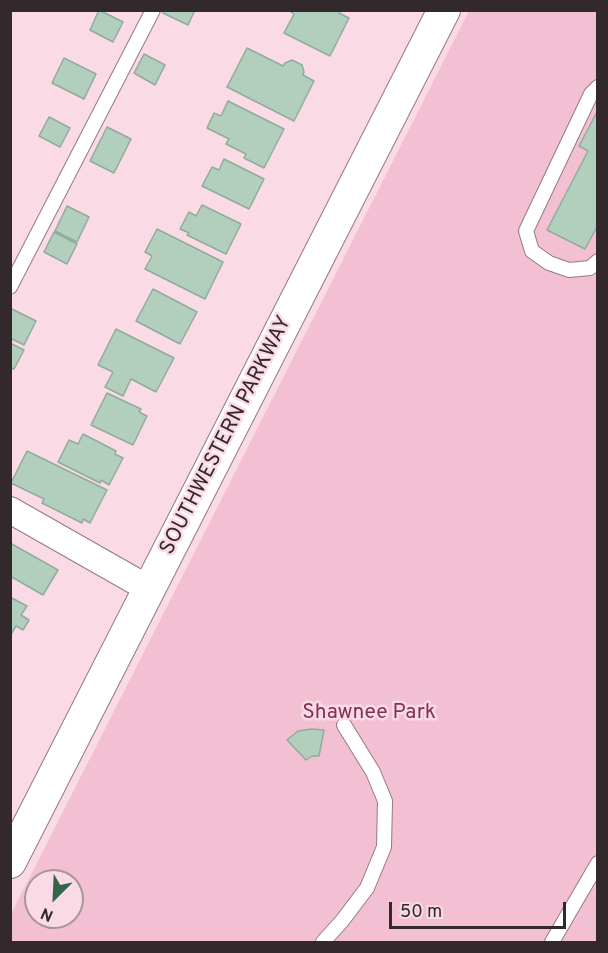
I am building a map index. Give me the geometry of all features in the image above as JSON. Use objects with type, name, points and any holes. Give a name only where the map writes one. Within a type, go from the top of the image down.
[{"type":"street","name":"SOUTHWESTERN PARKWAY","points":[[10,862],[444,10]]},
{"type":"street","points":[[10,510],[149,590]]},
{"type":"lane","points":[[10,287],[153,10]]},
{"type":"lane","points":[[597,87],[591,94],[526,231],[531,251],[549,263],[569,270],[590,268],[597,261]]},
{"type":"lane","points":[[323,942],[367,888],[384,847],[385,801],[373,772],[344,725]]},
{"type":"lane","points":[[552,942],[597,863]]},
{"type":"green space","name":"Shawnee Park","points":[[469,11],[597,11],[597,942],[11,942],[10,916],[24,888],[24,929],[84,929],[84,869],[34,869]]},
{"type":"building","points":[[99,10],[123,22],[113,42],[90,30]]},
{"type":"building","points":[[164,10],[195,10],[188,25],[163,13]]},
{"type":"building","points":[[288,10],[341,10],[339,13],[349,18],[330,56],[284,33],[294,14]]},
{"type":"building","points":[[247,48],[283,66],[292,60],[302,65],[303,75],[314,81],[294,121],[227,87]]},
{"type":"building","points":[[144,54],[165,65],[155,85],[134,73]]},
{"type":"building","points":[[64,58],[96,74],[84,99],[52,83]]},
{"type":"building","points":[[228,101],[284,129],[264,168],[244,158],[246,154],[226,144],[229,139],[207,128],[214,113],[221,116]]},
{"type":"building","points":[[598,110],[598,225],[585,249],[547,230],[588,151],[579,146]]},
{"type":"building","points":[[49,117],[70,128],[60,147],[39,136]]},
{"type":"building","points":[[107,127],[131,139],[114,173],[90,161]]},
{"type":"building","points":[[224,159],[264,179],[249,209],[202,186],[212,167],[219,170]]},
{"type":"building","points":[[202,205],[241,224],[226,254],[187,235],[189,233],[180,229],[189,212],[196,216]]},
{"type":"building","points":[[67,206],[89,217],[77,242],[55,231]]},
{"type":"building","points":[[157,229],[223,262],[205,299],[145,269],[152,256],[145,252]]},
{"type":"building","points":[[54,232],[77,244],[67,264],[44,252]]},
{"type":"building","points":[[153,289],[197,312],[180,344],[136,321]]},
{"type":"building","points":[[12,309],[36,321],[24,345],[10,338]]},
{"type":"building","points":[[116,329],[174,358],[156,392],[131,379],[123,396],[105,387],[113,372],[98,365]]},
{"type":"building","points":[[10,343],[24,350],[14,369],[10,368]]},
{"type":"building","points":[[107,393],[141,409],[139,412],[147,416],[133,445],[91,425]]},
{"type":"building","points":[[83,434],[116,451],[115,454],[123,458],[109,485],[101,480],[100,483],[58,462],[69,440],[78,444]]},
{"type":"building","points":[[27,451],[107,490],[90,523],[83,519],[82,523],[42,503],[44,499],[11,483]]},
{"type":"building","points":[[10,543],[58,570],[43,595],[10,576]]},
{"type":"building","points":[[10,597],[27,606],[21,615],[29,620],[23,630],[16,626],[10,636]]},
{"type":"building","points":[[324,730],[319,756],[312,756],[306,760],[287,740],[298,731]]}]
